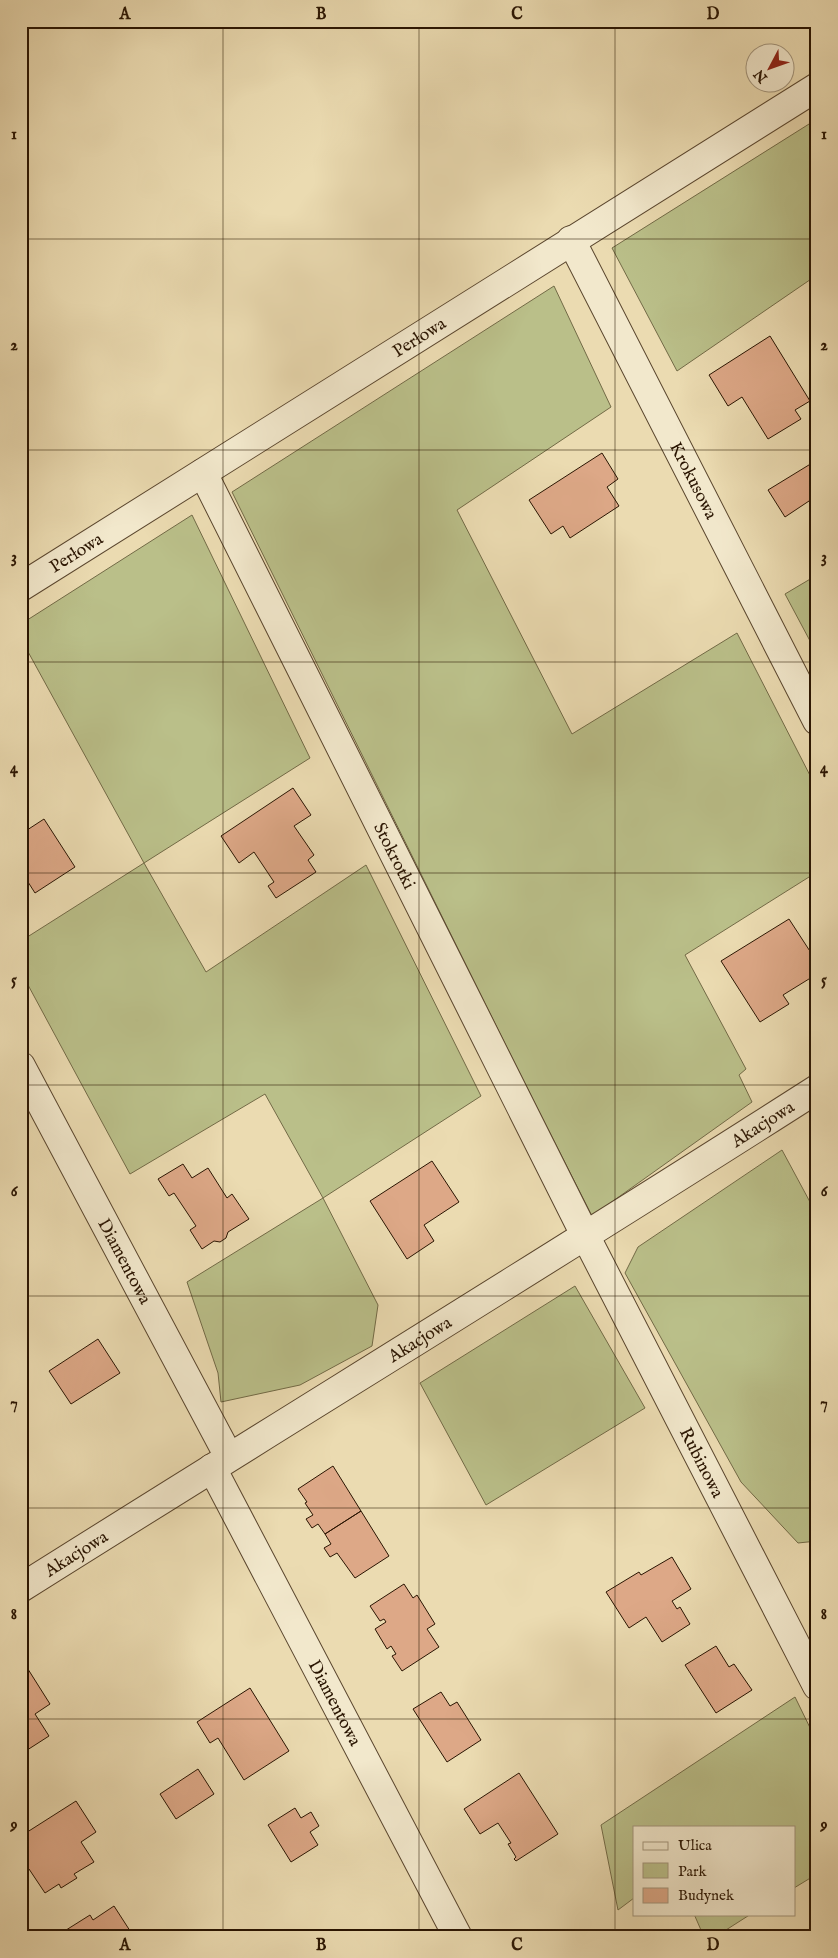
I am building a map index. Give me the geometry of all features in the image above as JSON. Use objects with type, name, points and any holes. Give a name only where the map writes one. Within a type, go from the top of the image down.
[{"type":"street","name":"Perłowa","points":[[21,587],[817,87]]},
{"type":"street","name":"Krokusowa","points":[[571,240],[817,721]]},
{"type":"street","name":"Stokrotki","points":[[203,473],[586,1237]]},
{"type":"street","name":"Diamentowa","points":[[21,1066],[458,1937]]},
{"type":"street","name":"Akacjowa","points":[[21,1588],[586,1237],[817,1089]]},
{"type":"street","name":"Rubinowa","points":[[586,1237],[817,1686]]},
{"type":"green space","points":[[817,119],[817,275],[677,371],[612,248]]},
{"type":"green space","points":[[554,286],[611,407],[457,510],[572,734],[737,633],[817,789],[817,872],[685,955],[746,1069],[739,1075],[752,1102],[592,1216],[232,492]]},
{"type":"green space","points":[[192,515],[310,758],[144,863],[21,639],[21,624]]},
{"type":"green space","points":[[817,575],[817,654],[785,594]]},
{"type":"green space","points":[[144,863],[206,972],[366,865],[481,1096],[323,1198],[265,1094],[130,1174],[21,972],[21,941]]},
{"type":"green space","points":[[782,1150],[817,1215],[817,1541],[798,1543],[741,1482],[625,1273],[638,1247]]},
{"type":"green space","points":[[323,1198],[378,1305],[372,1346],[300,1385],[221,1402],[218,1373],[187,1282]]},
{"type":"green space","points":[[575,1286],[645,1408],[486,1505],[420,1383]]},
{"type":"green space","points":[[795,1697],[817,1742],[817,1874],[796,1887],[796,1826],[633,1826],[633,1899],[618,1910],[601,1825]]},
{"type":"green space","points":[[695,1916],[748,1916],[715,1937],[704,1937]]},
{"type":"building","points":[[770,336],[810,401],[795,410],[801,419],[768,439],[742,397],[728,406],[709,375]]},
{"type":"building","points":[[602,453],[618,479],[607,487],[619,506],[570,538],[563,526],[551,534],[529,500]]},
{"type":"building","points":[[817,460],[817,513],[809,501],[785,517],[768,490]]},
{"type":"building","points":[[293,788],[311,815],[294,826],[314,855],[308,860],[316,872],[276,898],[268,886],[274,882],[254,852],[239,863],[221,836]]},
{"type":"building","points":[[44,819],[75,867],[35,893],[21,871],[23,867],[21,864],[21,834]]},
{"type":"building","points":[[789,919],[817,962],[817,974],[783,995],[789,1004],[760,1022],[721,961]]},
{"type":"building","points":[[432,1161],[459,1202],[424,1225],[434,1241],[407,1259],[370,1201]]},
{"type":"building","points":[[183,1164],[192,1178],[208,1168],[227,1198],[232,1194],[249,1219],[228,1232],[226,1238],[220,1242],[214,1241],[202,1249],[190,1230],[196,1226],[174,1193],[169,1196],[158,1179]]},
{"type":"building","points":[[98,1339],[120,1373],[71,1404],[49,1371]]},
{"type":"building","points":[[333,1466],[361,1511],[325,1534],[318,1524],[312,1528],[306,1519],[313,1515],[298,1489]]},
{"type":"building","points":[[361,1511],[389,1556],[355,1578],[337,1553],[330,1557],[324,1548],[331,1544],[325,1534]]},
{"type":"building","points":[[672,1557],[691,1589],[672,1601],[677,1609],[680,1607],[690,1624],[662,1642],[646,1617],[629,1628],[606,1592],[639,1572],[641,1575]]},
{"type":"building","points":[[404,1584],[413,1598],[417,1595],[435,1624],[427,1629],[439,1647],[402,1671],[392,1656],[396,1654],[391,1646],[387,1649],[375,1629],[386,1622],[384,1619],[380,1621],[370,1606]]},
{"type":"building","points":[[716,1646],[729,1667],[734,1664],[752,1690],[716,1713],[685,1665]]},
{"type":"building","points":[[26,1666],[50,1704],[35,1714],[49,1736],[21,1754],[21,1669]]},
{"type":"building","points":[[250,1688],[289,1751],[244,1780],[218,1738],[210,1743],[197,1722]]},
{"type":"building","points":[[441,1692],[450,1706],[457,1702],[481,1740],[447,1762],[413,1709]]},
{"type":"building","points":[[198,1769],[214,1794],[176,1819],[160,1794]]},
{"type":"building","points":[[519,1773],[558,1834],[516,1861],[514,1859],[516,1857],[508,1844],[511,1843],[498,1823],[480,1834],[464,1809]]},
{"type":"building","points":[[76,1801],[96,1832],[81,1842],[94,1862],[74,1874],[77,1878],[61,1888],[59,1884],[45,1893],[29,1869],[21,1874],[21,1836]]},
{"type":"building","points":[[295,1808],[301,1818],[311,1812],[319,1826],[310,1832],[318,1845],[291,1862],[268,1825]]},
{"type":"building","points":[[114,1906],[134,1937],[55,1937],[90,1915],[93,1920]]},
{"type":"building","points":[[817,1930],[817,1937],[804,1937]]}]
